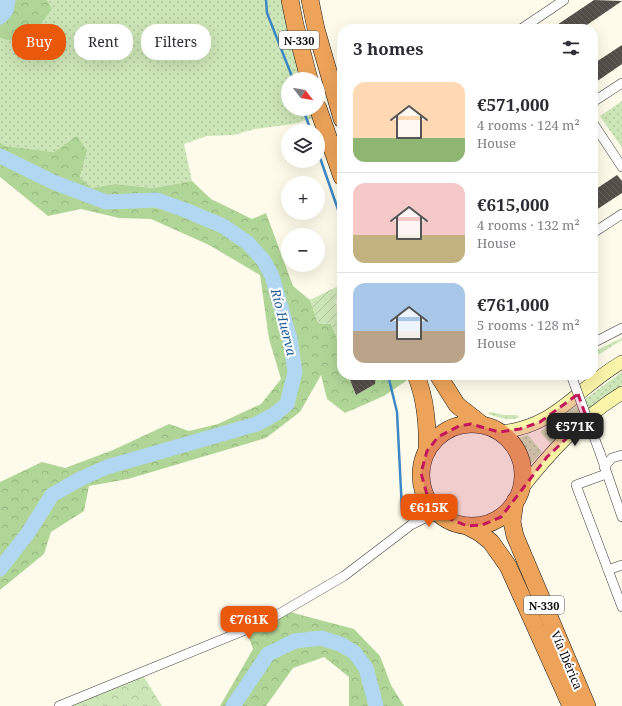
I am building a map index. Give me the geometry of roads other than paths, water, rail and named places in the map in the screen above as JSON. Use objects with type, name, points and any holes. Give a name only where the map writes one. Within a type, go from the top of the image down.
[{"type":"highway","name":"N-330","points":[[290,0],[307,72]]},
{"type":"highway","name":"N-330","points":[[310,0],[316,29],[337,102]]},
{"type":"highway","points":[[321,116],[337,163]]},
{"type":"highway","name":"N-330","points":[[418,380],[422,389],[427,417],[427,451]]},
{"type":"highway","name":"N-330","points":[[441,380],[457,405],[481,424],[499,432],[510,443],[520,462],[522,473],[517,497],[505,513],[492,522],[482,525],[467,526],[456,523],[441,515],[429,502],[421,480],[423,462],[427,451],[438,437],[448,430],[459,426],[481,424]]},
{"type":"highway","name":"Vía Ibérica","points":[[517,497],[512,522],[517,543],[587,706]]},
{"type":"highway","name":"Vía Ibérica","points":[[467,526],[480,533],[491,542],[508,566],[571,706]]},
{"type":"main road","points":[[598,380],[622,362]]},
{"type":"main road","points":[[499,432],[520,429],[544,420],[598,380]]},
{"type":"main road","points":[[517,497],[545,460],[581,424],[622,393]]},
{"type":"street","points":[[532,24],[564,0]]},
{"type":"street","points":[[598,99],[622,83]]},
{"type":"street","points":[[598,131],[622,167]]},
{"type":"street","points":[[598,230],[622,214]]},
{"type":"street","points":[[598,340],[622,328]]},
{"type":"street","points":[[573,380],[622,517]]},
{"type":"street","points":[[622,455],[612,458],[605,471],[576,485],[622,607]]},
{"type":"street","points":[[411,525],[429,502]]},
{"type":"street","points":[[59,706],[272,618],[344,576],[411,525],[425,518],[441,515]]},
{"type":"street","points":[[608,570],[622,565]]},
{"type":"waterway","name":"Río Huerva","points":[[0,17],[6,10],[8,0]]},
{"type":"waterway","points":[[266,0],[267,13],[290,72]]},
{"type":"waterway","points":[[306,116],[308,124]]},
{"type":"waterway","name":"Río Huerva","points":[[0,156],[53,182],[106,202],[157,200],[223,226],[248,243],[264,261],[272,276],[290,339],[295,372],[287,404],[275,414],[257,424],[107,467],[80,479],[52,495],[28,533],[0,569]]},
{"type":"waterway","points":[[324,168],[337,207]]},
{"type":"waterway","points":[[389,380],[397,412],[402,510]]},
{"type":"waterway","name":"Río Huerva","points":[[233,706],[268,654],[295,641],[321,638],[340,644],[354,652],[366,668],[376,706]]}]
